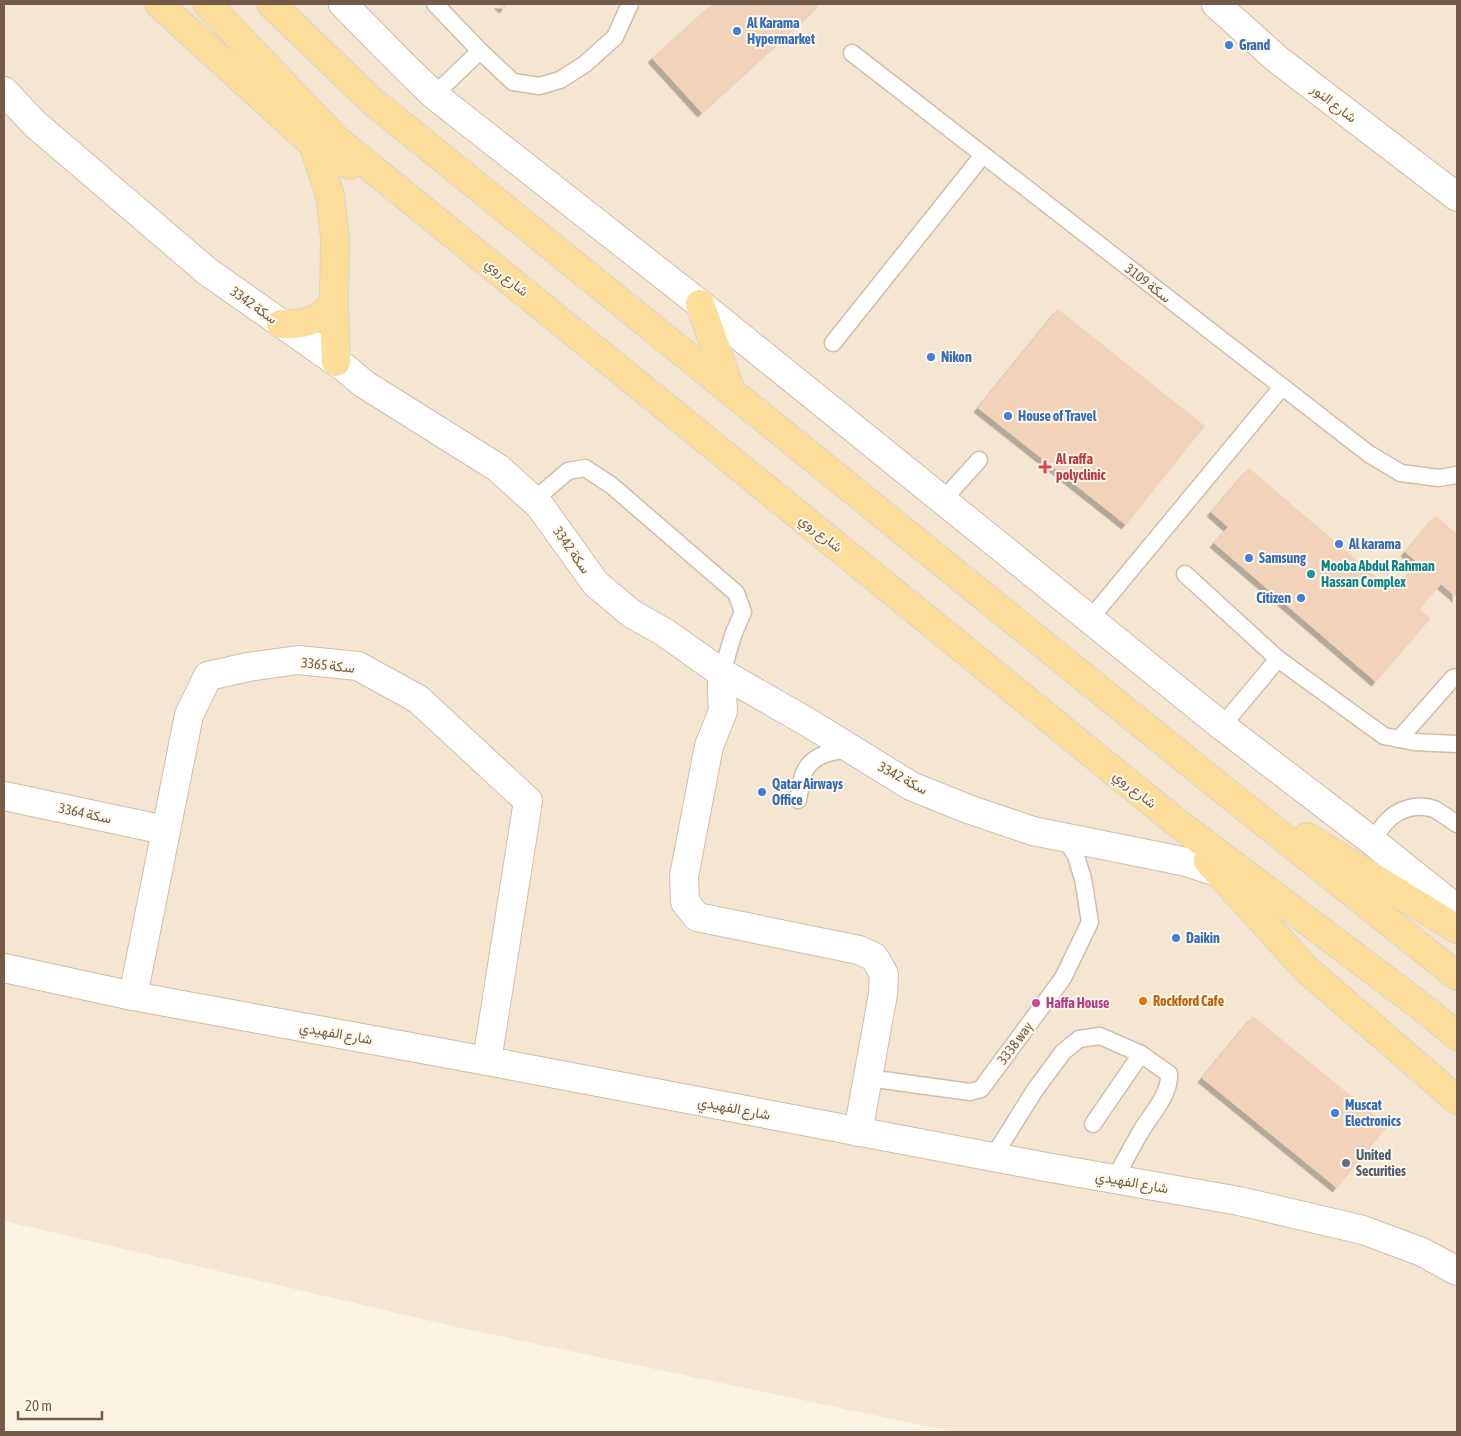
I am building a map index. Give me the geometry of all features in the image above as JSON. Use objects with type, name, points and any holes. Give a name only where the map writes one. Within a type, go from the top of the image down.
[{"type":"main road","points":[[159,4],[313,144],[410,199]]},
{"type":"main road","name":"شارع روي","points":[[207,4],[337,140],[1175,821],[1426,1010],[1457,1036]]},
{"type":"main road","points":[[271,4],[372,101],[1206,776],[1457,976]]},
{"type":"main road","points":[[313,144],[330,195],[335,238],[334,302],[336,362]]},
{"type":"main road","points":[[281,324],[297,324],[313,320],[327,310],[334,302]]},
{"type":"main road","points":[[700,304],[731,391]]},
{"type":"main road","points":[[1206,776],[1457,929]]},
{"type":"main road","points":[[1175,821],[1217,872],[1306,968],[1457,1100]]},
{"type":"street","points":[[342,4],[434,95],[700,304],[1222,726],[1457,909]]},
{"type":"street","name":"شارع النور","points":[[1216,4],[1277,59],[1457,197]]},
{"type":"street","name":"سكة 3342","points":[[4,91],[36,124],[208,272],[336,362],[364,384],[498,468],[545,512],[596,584],[632,614],[664,632],[722,673],[911,786],[968,809],[1033,831],[1182,861],[1217,872]]},
{"type":"street","name":"سكة 3365","points":[[134,996],[189,714],[208,676],[248,667],[298,660],[358,666],[418,699],[528,801],[487,1061]]},
{"type":"street","points":[[722,673],[723,712],[709,746],[684,876],[685,902],[697,917],[859,950],[874,957],[884,974],[883,987],[858,1132]]},
{"type":"street","points":[[723,712],[759,694]]},
{"type":"street","name":"سكة 3364","points":[[4,796],[165,830]]},
{"type":"street","name":"شارع الفهيدي","points":[[4,968],[134,996],[858,1132],[1239,1201],[1363,1230],[1422,1252],[1457,1271]]},
{"type":"lane","points":[[435,4],[513,82],[539,86],[560,80],[586,64],[615,37],[630,4]]},
{"type":"lane","points":[[434,95],[480,51]]},
{"type":"lane","name":"سكة 3109","points":[[852,53],[1369,454],[1401,473],[1439,478],[1457,475]]},
{"type":"lane","points":[[833,343],[983,155]]},
{"type":"lane","points":[[1090,619],[1282,387]]},
{"type":"lane","points":[[943,500],[979,460]]},
{"type":"lane","points":[[534,500],[568,470],[586,468],[611,486],[736,593],[743,612],[733,635],[722,673]]},
{"type":"lane","points":[[1186,574],[1278,659],[1384,736],[1414,742],[1457,744]]},
{"type":"lane","points":[[1222,726],[1278,659]]},
{"type":"lane","points":[[1399,739],[1453,678],[1457,677]]},
{"type":"lane","points":[[798,800],[804,772],[811,762],[819,756],[834,751],[851,749]]},
{"type":"lane","points":[[1372,841],[1386,823],[1406,809],[1418,807],[1434,809],[1457,824]]},
{"type":"lane","name":"3338 way","points":[[868,1078],[970,1092],[981,1089],[1063,978],[1090,922],[1083,879],[1076,856],[1065,838]]},
{"type":"lane","points":[[993,1157],[1063,1052],[1079,1039],[1100,1036],[1141,1054],[1169,1074],[1169,1083],[1156,1109],[1140,1133],[1115,1179]]},
{"type":"lane","points":[[1094,1124],[1141,1054]]},
{"type":"shaded area","points":[[4,4],[1457,4],[1457,1432],[954,1432],[461,1328],[4,1221]]},
{"type":"building","points":[[498,4],[508,4],[504,9]]},
{"type":"building","name":"Al Karama Hypermarket","points":[[712,4],[821,4],[702,113],[652,58]]},
{"type":"building","points":[[1058,309],[1205,426],[1126,525],[978,408]]},
{"type":"building","name":"Mooba Abdul Rahman Hassan Complex","points":[[1249,468],[1393,591],[1418,563],[1405,552],[1436,516],[1457,534],[1457,598],[1441,584],[1420,609],[1431,618],[1376,682],[1214,543],[1228,527],[1211,512]]},
{"type":"building","points":[[1253,1016],[1388,1126],[1337,1188],[1202,1078]]},
{"type":"place","name":"Al Karama Hypermarket","points":[[737,31]]},
{"type":"place","name":"Grand","points":[[1229,45]]},
{"type":"place","name":"Nikon","points":[[931,357]]},
{"type":"place","name":"House of Travel","points":[[1008,416]]},
{"type":"place","name":"Al raffa polyclinic","points":[[1045,467]]},
{"type":"place","name":"Al karama","points":[[1339,544]]},
{"type":"place","name":"Samsung","points":[[1249,558]]},
{"type":"place","name":"Mooba Abdul Rahman Hassan Complex","points":[[1311,574]]},
{"type":"place","name":"Citizen","points":[[1301,598]]},
{"type":"place","name":"Qatar Airways Office","points":[[762,792]]},
{"type":"place","name":"Daikin","points":[[1176,938]]},
{"type":"place","name":"Rockford Cafe","points":[[1143,1001]]},
{"type":"place","name":"Haffa House","points":[[1036,1003]]},
{"type":"place","name":"Muscat Electronics","points":[[1335,1113]]},
{"type":"place","name":"United Securities","points":[[1346,1163]]}]
